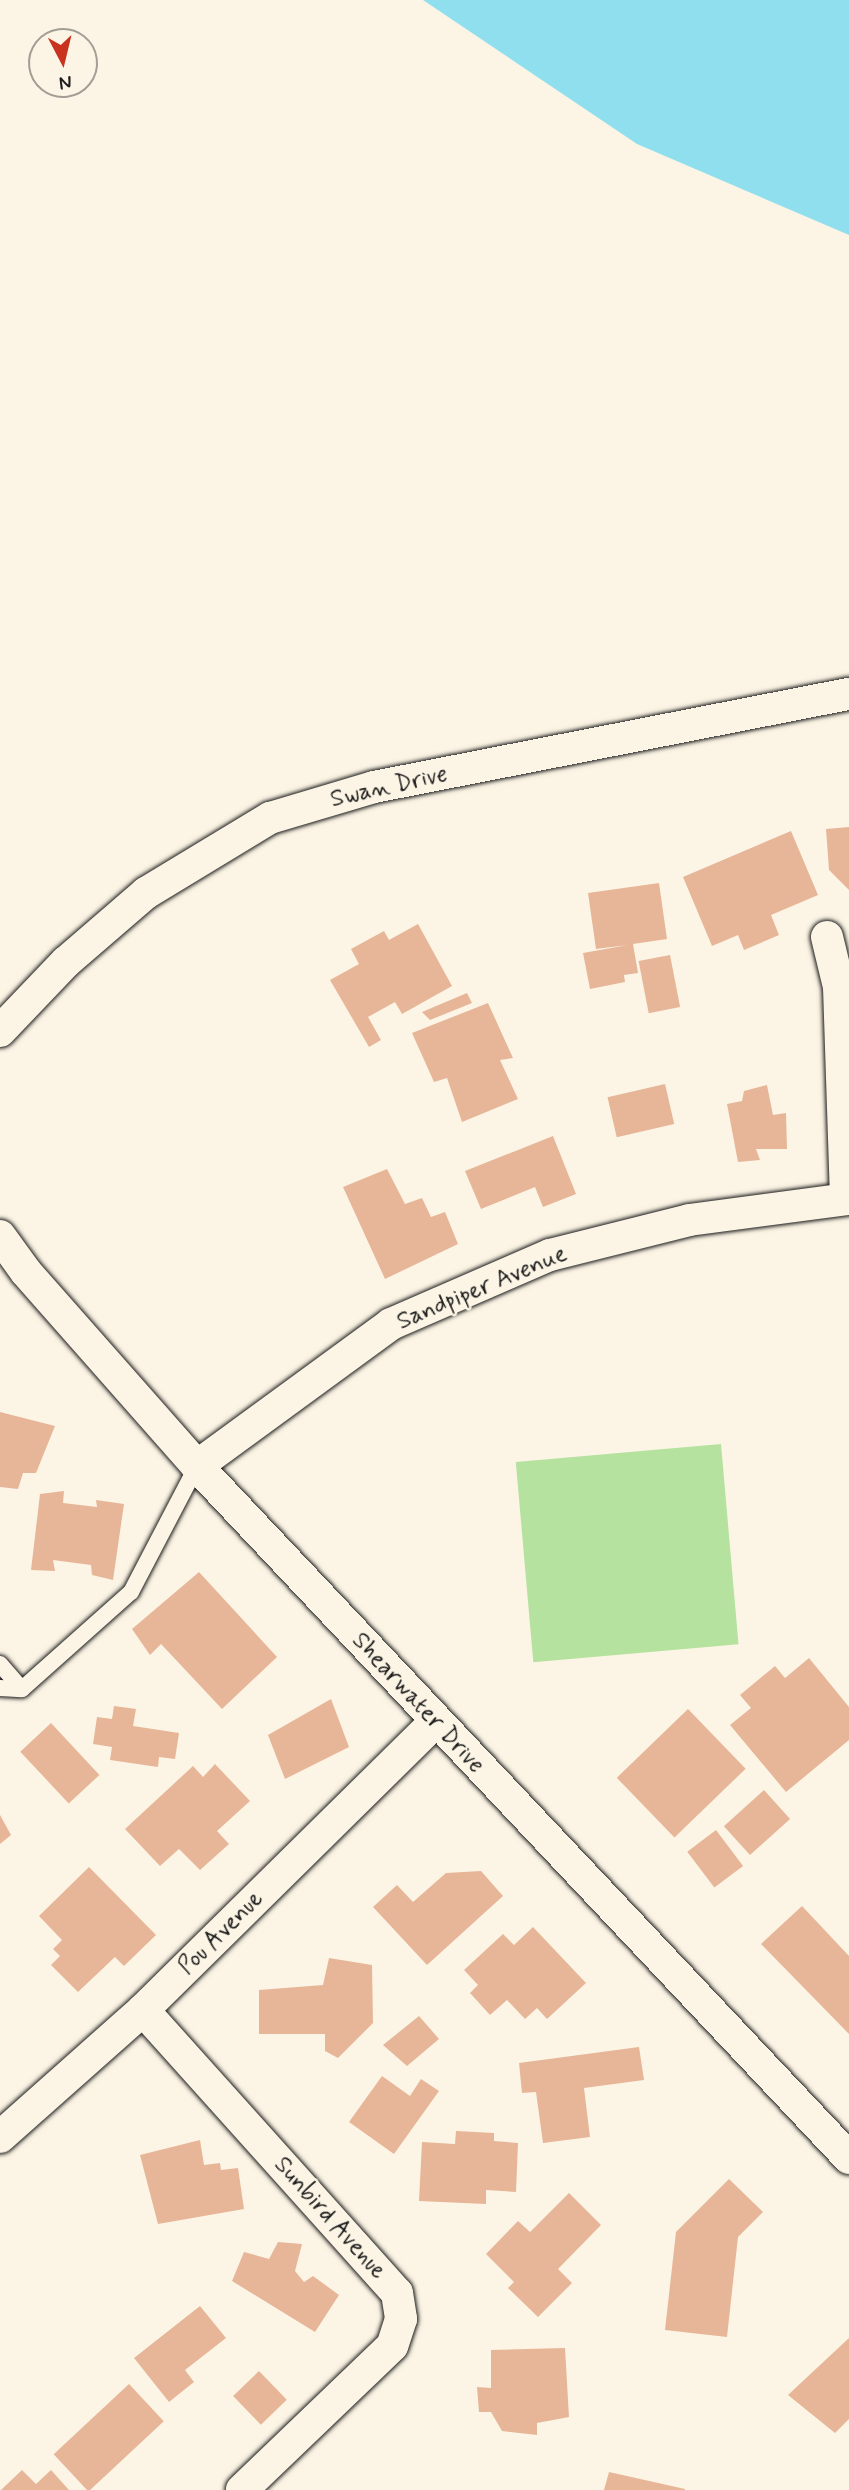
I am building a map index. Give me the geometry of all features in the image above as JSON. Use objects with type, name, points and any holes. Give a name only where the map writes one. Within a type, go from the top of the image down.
[{"type":"street","name":"Swan Drive","points":[[0,1031],[66,962],[146,893],[270,818],[374,787],[849,694]]},
{"type":"street","points":[[827,937],[839,987],[848,1199]]},
{"type":"street","name":"Sandpiper Avenue","points":[[197,1466],[391,1324],[550,1255],[689,1220],[848,1199]]},
{"type":"street","name":"Shearwater Drive","points":[[0,1236],[26,1272],[197,1466],[435,1722],[849,2158]]},
{"type":"street","name":"Pou Avenue","points":[[0,2137],[143,2010],[435,1722]]},
{"type":"street","name":"Sunbird Avenue","points":[[143,2010],[397,2292],[401,2319],[392,2346],[242,2490]]},
{"type":"lane","points":[[0,1688],[23,1689],[131,1591],[197,1466]]},
{"type":"lane","points":[[0,1664],[23,1689]]},
{"type":"green space","points":[[721,1444],[739,1644],[533,1662],[516,1462]]},
{"type":"water","points":[[423,0],[849,0],[849,235],[637,144]]},
{"type":"building","points":[[849,827],[849,890],[829,870],[826,829]]},
{"type":"building","points":[[791,831],[818,895],[771,915],[779,935],[744,950],[738,935],[712,946],[683,877]]},
{"type":"building","points":[[659,883],[667,939],[633,944],[638,973],[624,975],[625,982],[590,989],[583,953],[628,945],[596,949],[588,893]]},
{"type":"building","points":[[418,924],[452,986],[402,1014],[395,1002],[368,1017],[381,1040],[369,1047],[330,980],[359,964],[351,949],[384,931],[389,940]]},
{"type":"building","points":[[670,955],[680,1007],[649,1013],[639,961]]},
{"type":"building","points":[[467,993],[472,1003],[430,1020],[422,1012]]},
{"type":"building","points":[[488,1003],[513,1058],[500,1060],[518,1099],[462,1122],[447,1078],[434,1082],[412,1033]]},
{"type":"building","points":[[665,1084],[674,1124],[617,1137],[608,1097]]},
{"type":"building","points":[[767,1085],[773,1115],[786,1113],[787,1149],[756,1149],[760,1160],[738,1162],[727,1104],[742,1101],[744,1091]]},
{"type":"building","points":[[553,1136],[576,1194],[543,1207],[535,1187],[481,1209],[465,1171]]},
{"type":"building","points":[[387,1169],[405,1204],[422,1198],[431,1217],[445,1212],[458,1244],[385,1279],[343,1187]]},
{"type":"building","points":[[0,1412],[55,1426],[36,1473],[23,1473],[18,1489],[0,1487]]},
{"type":"building","points":[[64,1491],[63,1503],[97,1507],[96,1500],[124,1504],[113,1580],[92,1575],[91,1565],[53,1560],[55,1571],[31,1570],[40,1494]]},
{"type":"building","points":[[199,1572],[277,1657],[222,1709],[161,1644],[150,1655],[132,1629]]},
{"type":"building","points":[[809,1658],[849,1707],[849,1740],[786,1792],[730,1725],[751,1708],[740,1695],[775,1666],[785,1678]]},
{"type":"building","points":[[331,1699],[349,1747],[285,1779],[268,1735]]},
{"type":"building","points":[[114,1706],[136,1709],[133,1726],[179,1733],[175,1759],[159,1757],[158,1767],[110,1760],[112,1747],[93,1744],[97,1717],[112,1719]]},
{"type":"building","points":[[688,1709],[746,1769],[674,1837],[617,1778]]},
{"type":"building","points":[[51,1723],[99,1775],[69,1804],[20,1752]]},
{"type":"building","points":[[215,1764],[250,1801],[217,1831],[229,1844],[200,1870],[179,1849],[160,1866],[125,1829],[193,1766],[203,1777]]},
{"type":"building","points":[[764,1790],[790,1819],[750,1855],[724,1826]]},
{"type":"building","points":[[0,1815],[11,1835],[0,1844]]},
{"type":"building","points":[[716,1830],[743,1866],[714,1888],[687,1852]]},
{"type":"building","points":[[89,1867],[156,1935],[124,1966],[115,1957],[78,1992],[51,1965],[60,1956],[53,1949],[62,1940],[39,1916]]},
{"type":"building","points":[[481,1871],[503,1896],[427,1965],[373,1907],[397,1885],[413,1902],[446,1873]]},
{"type":"building","points":[[802,1906],[849,1956],[849,2034],[761,1944]]},
{"type":"building","points":[[533,1927],[586,1983],[547,2019],[537,2008],[525,2019],[507,2000],[490,2015],[470,1993],[478,1985],[464,1970],[503,1934],[514,1945]]},
{"type":"building","points":[[329,1958],[372,1965],[373,2023],[338,2058],[325,2051],[325,2034],[259,2034],[259,1990],[323,1985]]},
{"type":"building","points":[[419,2016],[439,2039],[407,2066],[383,2045]]},
{"type":"building","points":[[639,2047],[644,2080],[584,2088],[590,2137],[543,2143],[536,2092],[522,2093],[519,2063]]},
{"type":"building","points":[[382,2076],[410,2096],[421,2079],[439,2091],[394,2154],[349,2122]]},
{"type":"building","points":[[456,2131],[494,2133],[494,2141],[518,2143],[516,2192],[486,2190],[486,2204],[419,2201],[422,2142],[455,2144]]},
{"type":"building","points":[[200,2140],[204,2165],[220,2163],[221,2170],[238,2168],[244,2209],[158,2224],[140,2155]]},
{"type":"building","points":[[729,2179],[763,2212],[738,2237],[727,2337],[665,2330],[676,2232]]},
{"type":"building","points":[[569,2193],[601,2225],[558,2269],[572,2283],[538,2317],[508,2288],[514,2282],[486,2254],[518,2221],[530,2232]]},
{"type":"building","points":[[278,2242],[302,2244],[295,2271],[304,2282],[313,2276],[339,2295],[315,2332],[232,2281],[244,2252],[269,2259]]},
{"type":"building","points":[[200,2306],[226,2338],[185,2370],[194,2382],[169,2402],[134,2358]]},
{"type":"building","points":[[849,2338],[849,2419],[835,2433],[788,2395]]},
{"type":"building","points":[[565,2348],[569,2417],[537,2423],[537,2435],[502,2431],[491,2412],[479,2412],[477,2387],[491,2388],[491,2350]]},
{"type":"building","points":[[259,2371],[287,2400],[261,2425],[233,2396]]},
{"type":"building","points":[[129,2384],[164,2421],[90,2490],[87,2490],[54,2454]]},
{"type":"building","points":[[22,2470],[36,2484],[51,2470],[69,2490],[1,2490]]},
{"type":"building","points":[[609,2472],[685,2489],[685,2490],[604,2490]]}]
